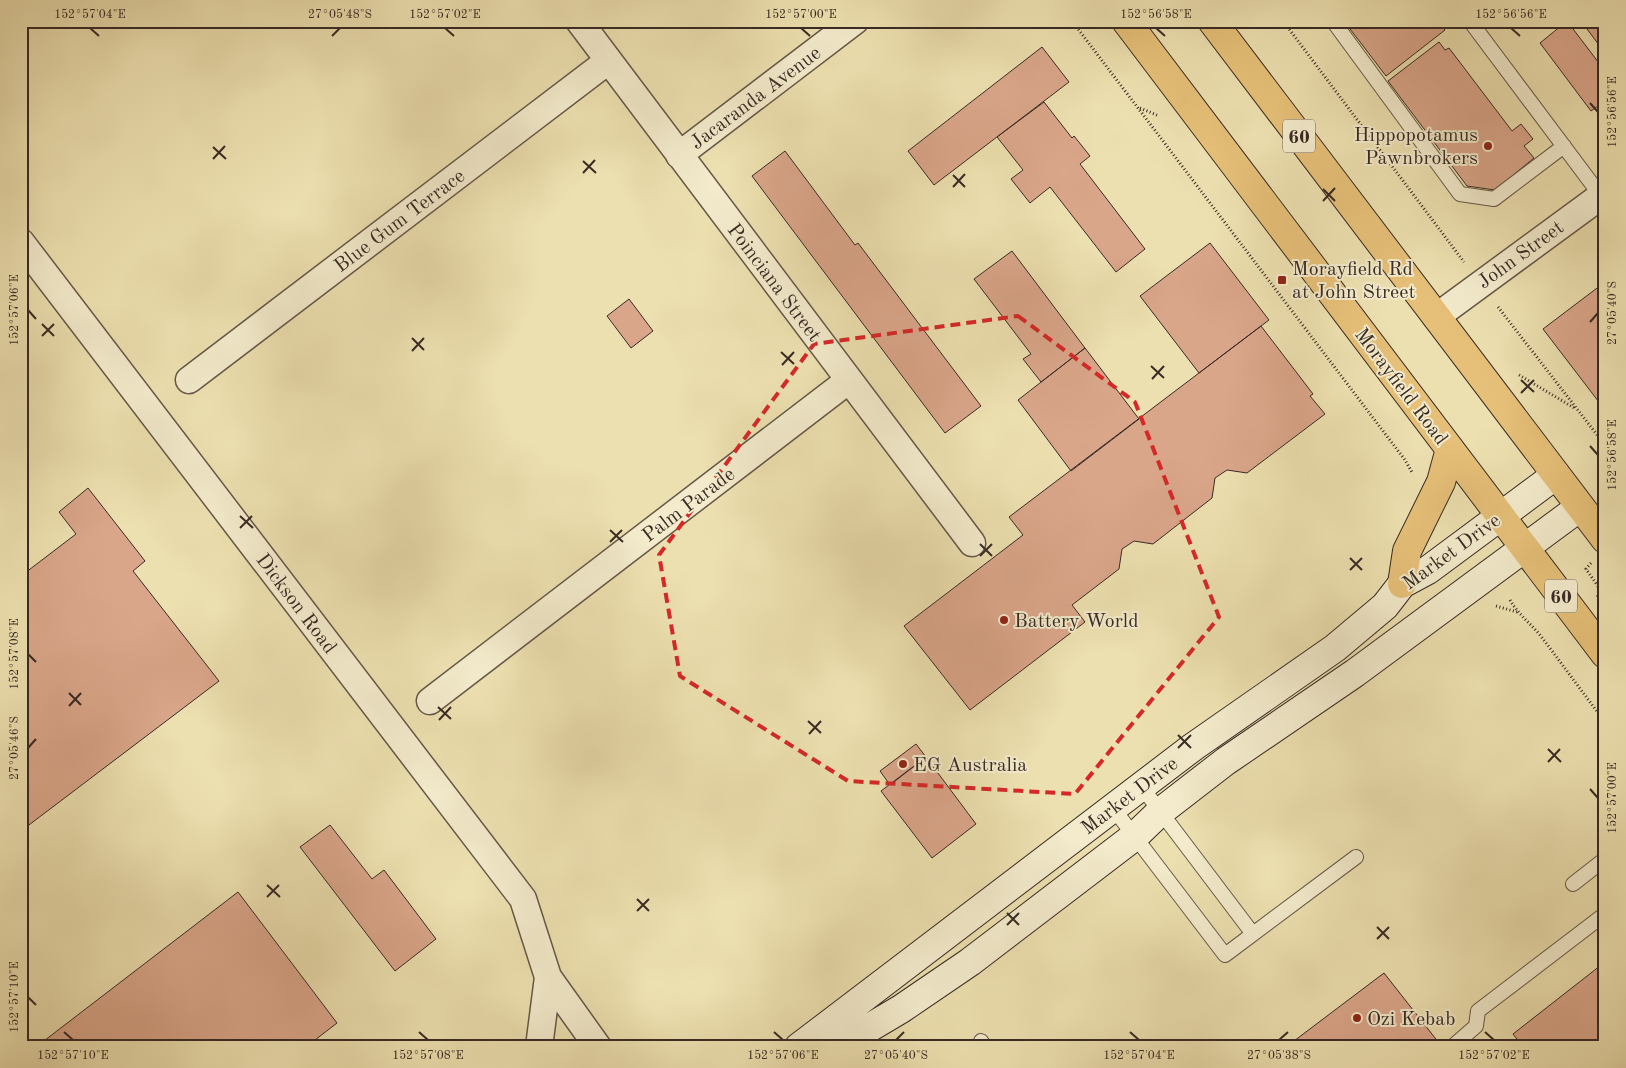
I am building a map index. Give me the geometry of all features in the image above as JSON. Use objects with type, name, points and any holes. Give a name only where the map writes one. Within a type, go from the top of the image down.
[{"type":"main road","name":"Morayfield Road","points":[[1126,21],[1605,654]]},
{"type":"main road","name":"60","points":[[1212,21],[1580,507],[1600,549]]},
{"type":"main road","points":[[1402,584],[1407,551],[1441,482],[1450,449]]},
{"type":"street","name":"Poinciana Street","points":[[579,21],[972,543]]},
{"type":"street","name":"Jacaranda Avenue","points":[[679,155],[855,21]]},
{"type":"street","name":"Blue Gum Terrace","points":[[189,380],[608,61]]},
{"type":"street","name":"John Street","points":[[1436,317],[1479,283],[1603,194]]},
{"type":"street","name":"Dickson Road","points":[[21,242],[523,898],[548,977],[598,1047]]},
{"type":"street","name":"Palm Parade","points":[[430,701],[850,380]]},
{"type":"street","name":"Market Drive","points":[[799,1047],[1220,727],[1335,648],[1385,606],[1402,584],[1428,570],[1556,475]]},
{"type":"street","name":"Market Drive","points":[[837,1047],[901,1009],[970,962],[1135,836],[1160,812],[1226,760],[1356,673],[1580,507]]},
{"type":"street","name":"Dickson Road","points":[[539,1047],[548,977]]},
{"type":"lane","points":[[1333,21],[1460,194],[1494,199],[1564,146]]},
{"type":"lane","points":[[1470,21],[1564,146],[1603,194]]},
{"type":"lane","points":[[1141,786],[1253,934]]},
{"type":"lane","points":[[1113,808],[1225,955],[1356,857]]},
{"type":"lane","points":[[1573,884],[1605,859]]},
{"type":"lane","points":[[1452,1047],[1476,1026],[1478,1011],[1605,914]]},
{"type":"path","points":[[1072,21],[1405,460],[1413,474],[1414,482]]},
{"type":"path","points":[[1283,21],[1479,283],[1605,445]]},
{"type":"path","points":[[1595,599],[1602,592],[1586,569],[1600,549]]},
{"type":"path","points":[[1510,600],[1517,612],[1530,622],[1549,646],[1605,722]]},
{"type":"path","points":[[1549,646],[1553,640]]},
{"type":"highlighted area","points":[[1018,316],[1135,402],[1219,617],[1075,794],[848,781],[680,676],[659,555],[814,344]]},
{"type":"building","points":[[1344,21],[1439,21],[1445,30],[1386,76]]},
{"type":"building","points":[[1567,21],[1605,71],[1605,101],[1591,111],[1540,43]]},
{"type":"building","points":[[1581,21],[1605,21],[1605,53]]},
{"type":"building","points":[[1439,42],[1445,50],[1449,48],[1512,131],[1521,124],[1533,139],[1524,146],[1534,158],[1495,190],[1467,186],[1388,81]]},
{"type":"building","points":[[1042,47],[1069,82],[934,185],[908,151]]},
{"type":"building","points":[[1044,102],[1072,138],[1074,136],[1090,156],[1080,164],[1145,249],[1116,272],[1050,187],[1030,203],[1011,179],[1023,170],[997,137]]},
{"type":"building","points":[[785,151],[855,245],[858,243],[981,406],[945,433],[752,176]]},
{"type":"building","points":[[1210,243],[1269,320],[1199,373],[1140,296]]},
{"type":"building","points":[[1012,251],[1085,348],[1041,382],[1023,359],[1031,354],[974,279]]},
{"type":"building","points":[[1605,282],[1605,410],[1543,329]]},
{"type":"building","points":[[629,299],[653,331],[631,348],[607,316]]},
{"type":"building","points":[[1261,326],[1313,394],[1310,396],[1325,414],[1247,473],[1227,470],[1215,478],[1212,498],[1153,544],[1134,541],[1122,549],[1119,569],[1072,605],[1085,622],[970,710],[904,626],[1023,535],[1009,517]]},
{"type":"building","points":[[1085,348],[1139,419],[1071,471],[1018,400]]},
{"type":"building","points":[[88,488],[145,561],[133,571],[219,681],[21,831],[21,576],[76,534],[59,512]]},
{"type":"building","name":"EG Australia","points":[[916,744],[926,757],[890,785],[880,771]]},
{"type":"building","points":[[926,757],[976,824],[932,858],[881,791]]},
{"type":"building","points":[[330,825],[372,879],[384,870],[436,939],[395,971],[300,847]]},
{"type":"building","points":[[238,892],[337,1023],[306,1047],[36,1047]]},
{"type":"building","points":[[1605,962],[1605,1047],[1523,1047],[1513,1034]]},
{"type":"building","points":[[1384,973],[1439,1043],[1433,1047],[1286,1047]]},
{"type":"place","name":"Hippopotamus Pawnbrokers","points":[[1488,146]]},
{"type":"place","name":"Morayfield Rd at John Street","points":[[1282,280]]},
{"type":"place","name":"Battery World","points":[[1004,620]]},
{"type":"place","name":"EG Australia","points":[[903,764]]},
{"type":"place","name":"Ozi Kebab","points":[[1357,1018]]}]
